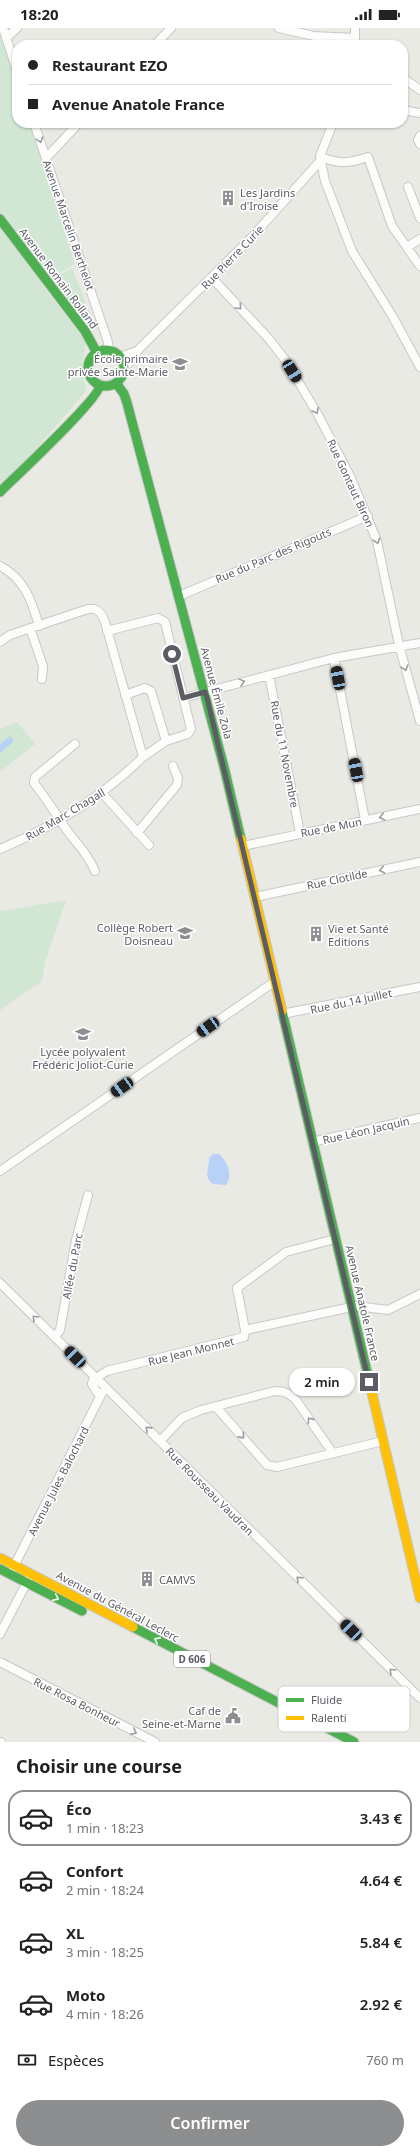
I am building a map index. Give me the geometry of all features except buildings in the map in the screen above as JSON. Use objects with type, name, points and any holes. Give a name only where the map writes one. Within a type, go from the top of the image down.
[{"type":"main road","name":"Avenue Romain Rolland","points":[[0,219],[85,331],[97,353]]},
{"type":"main road","points":[[109,351],[120,357],[124,369],[122,377],[116,383],[109,386],[100,385],[91,378],[88,370],[91,358],[97,353],[109,351]]},
{"type":"main road","name":"Avenue Émile Zola","points":[[116,383],[125,398],[205,692],[282,1014]]},
{"type":"main road","points":[[0,492],[87,405],[100,389],[100,385]]},
{"type":"main road","name":"Avenue Anatole France","points":[[282,1014],[420,1598]]},
{"type":"main road","name":"Avenue du Général Leclerc","points":[[0,1558],[278,1702]]},
{"type":"main road","name":"Avenue du Général Leclerc","points":[[0,1569],[278,1711]]},
{"type":"main road","name":"Avenue du Général Leclerc","points":[[320,1732],[340,1742]]},
{"type":"main road","name":"Avenue du Général Leclerc","points":[[335,1732],[354,1742]]},
{"type":"street","points":[[3,28],[12,56]]},
{"type":"street","points":[[6,38],[17,28]]},
{"type":"street","points":[[160,40],[171,28]]},
{"type":"street","points":[[279,28],[314,36],[341,40]]},
{"type":"street","points":[[355,28],[355,40]]},
{"type":"street","points":[[408,82],[420,90]]},
{"type":"street","points":[[408,111],[420,113]]},
{"type":"street","name":"Avenue Marcelin Berthelot","points":[[36,128],[108,342],[109,351]]},
{"type":"street","points":[[46,158],[74,128]]},
{"type":"street","points":[[331,128],[320,159],[325,181],[352,251],[393,318],[420,367]]},
{"type":"street","points":[[320,159],[341,164],[368,157],[392,226],[420,266]]},
{"type":"street","name":"Rue Pierre Curie","points":[[124,369],[139,349],[252,237],[320,159]]},
{"type":"street","points":[[408,187],[420,218]]},
{"type":"street","points":[[407,248],[420,239]]},
{"type":"street","name":"Rue Gontaut Biron","points":[[212,278],[269,339],[286,361],[333,442],[368,516],[384,566],[399,645],[420,721]]},
{"type":"street","name":"Rue Pierre Curie","points":[[120,357],[139,349]]},
{"type":"street","name":"Rue du Parc des Rigouts","points":[[179,596],[368,516]]},
{"type":"street","points":[[0,566],[11,572],[27,591],[39,626]]},
{"type":"street","points":[[0,642],[10,635],[92,608],[102,613],[124,695],[143,757]]},
{"type":"street","points":[[108,632],[158,618],[165,622],[183,698],[334,658],[399,645],[420,643]]},
{"type":"street","points":[[30,628],[43,666],[42,679]]},
{"type":"street","points":[[334,658],[365,820]]},
{"type":"street","name":"Rue du 11 Novembre","points":[[269,674],[300,833]]},
{"type":"street","points":[[124,695],[145,688],[151,691],[166,741]]},
{"type":"street","name":"Rue Marc Chagall","points":[[0,849],[36,834],[61,819],[102,793],[143,757],[166,741],[188,734],[192,729],[183,698]]},
{"type":"street","points":[[75,744],[33,780],[88,855],[95,871]]},
{"type":"street","points":[[137,833],[177,785],[178,778],[173,766]]},
{"type":"street","points":[[102,793],[149,845]]},
{"type":"street","name":"Rue de Mun","points":[[243,846],[420,809]]},
{"type":"street","name":"Rue Clotilde","points":[[255,897],[420,862]]},
{"type":"street","points":[[0,1171],[274,982]]},
{"type":"street","name":"Rue du 14 Juillet","points":[[282,1014],[420,987]]},
{"type":"street","name":"Rue Léon Jacquin","points":[[312,1142],[420,1118]]},
{"type":"street","name":"Allée du Parc","points":[[54,1337],[60,1330],[76,1240],[88,1195]]},
{"type":"street","points":[[245,1330],[237,1288],[286,1252],[335,1239]]},
{"type":"street","name":"Rue Rousseau Vaudran","points":[[0,1283],[408,1686]]},
{"type":"street","name":"Rue Jean Monnet","points":[[96,1377],[107,1371],[244,1338],[245,1330],[351,1308],[388,1310],[420,1294]]},
{"type":"street","points":[[96,1377],[92,1384],[100,1397]]},
{"type":"street","name":"Avenue Jules Balochard","points":[[10,1574],[105,1387]]},
{"type":"street","points":[[160,1441],[182,1418],[201,1410],[275,1392],[290,1394],[332,1452]]},
{"type":"street","points":[[216,1407],[268,1465],[277,1467],[332,1452],[383,1441]]},
{"type":"street","points":[[0,1634],[31,1574]]},
{"type":"street","name":"Rue Rosa Bonheur","points":[[0,1662],[155,1742]]},
{"type":"street","name":"Rue Rousseau Vaudran","points":[[410,1688],[420,1698]]},
{"type":"green space","points":[[0,32],[12,69],[12,128],[31,128],[75,264],[41,283],[86,342],[82,372],[86,391],[0,491]]},
{"type":"green space","points":[[72,268],[95,326],[88,328],[53,279]]},
{"type":"green space","points":[[17,722],[35,744],[0,772],[0,729]]},
{"type":"green space","points":[[66,900],[45,962],[42,981],[0,1010],[0,911]]},
{"type":"water","points":[[10,736],[14,741],[0,753],[0,744]]},
{"type":"water","points":[[213,1154],[219,1154],[227,1165],[229,1177],[226,1185],[213,1184],[208,1178],[207,1172],[209,1158]]},
{"type":"traffic: fast","points":[[0,219],[85,331],[97,353]]},
{"type":"traffic: fast","points":[[109,350],[119,355],[123,361],[124,368],[123,375],[119,381],[113,385],[103,386],[93,381],[89,375],[88,365],[93,355],[99,351],[109,350]]},
{"type":"traffic: fast","points":[[116,383],[124,394],[127,403],[224,767],[241,839]]},
{"type":"traffic: fast","points":[[0,492],[72,421],[96,393],[100,385]]},
{"type":"traffic: fast","points":[[282,1011],[368,1376]]},
{"type":"traffic: fast","points":[[0,1569],[82,1611]]},
{"type":"traffic: fast","points":[[133,1627],[278,1702]]},
{"type":"traffic: fast","points":[[335,1732],[354,1742]]},
{"type":"traffic: slow","points":[[241,839],[282,1011]]},
{"type":"traffic: slow","points":[[368,1376],[420,1598]]},
{"type":"traffic: slow","points":[[0,1558],[133,1627]]},
{"type":"place","name":"Les Jardins d'Iroise","points":[[228,198]]},
{"type":"place","name":"École primaire privée Sainte-Marie","points":[[180,364]]},
{"type":"place","name":"Collège Robert Doisneau","points":[[185,933]]},
{"type":"place","name":"Vie et Santé Editions","points":[[316,934]]},
{"type":"place","name":"Lycée polyvalent Frédéric Joliot-Curie","points":[[83,1034]]},
{"type":"place","name":"CAMVS","points":[[147,1579]]},
{"type":"place","name":"Caf de Seine-et-Marne","points":[[233,1716]]},
{"type":"route","points":[[172,654],[183,698],[205,692],[207,698],[369,1382]]}]
